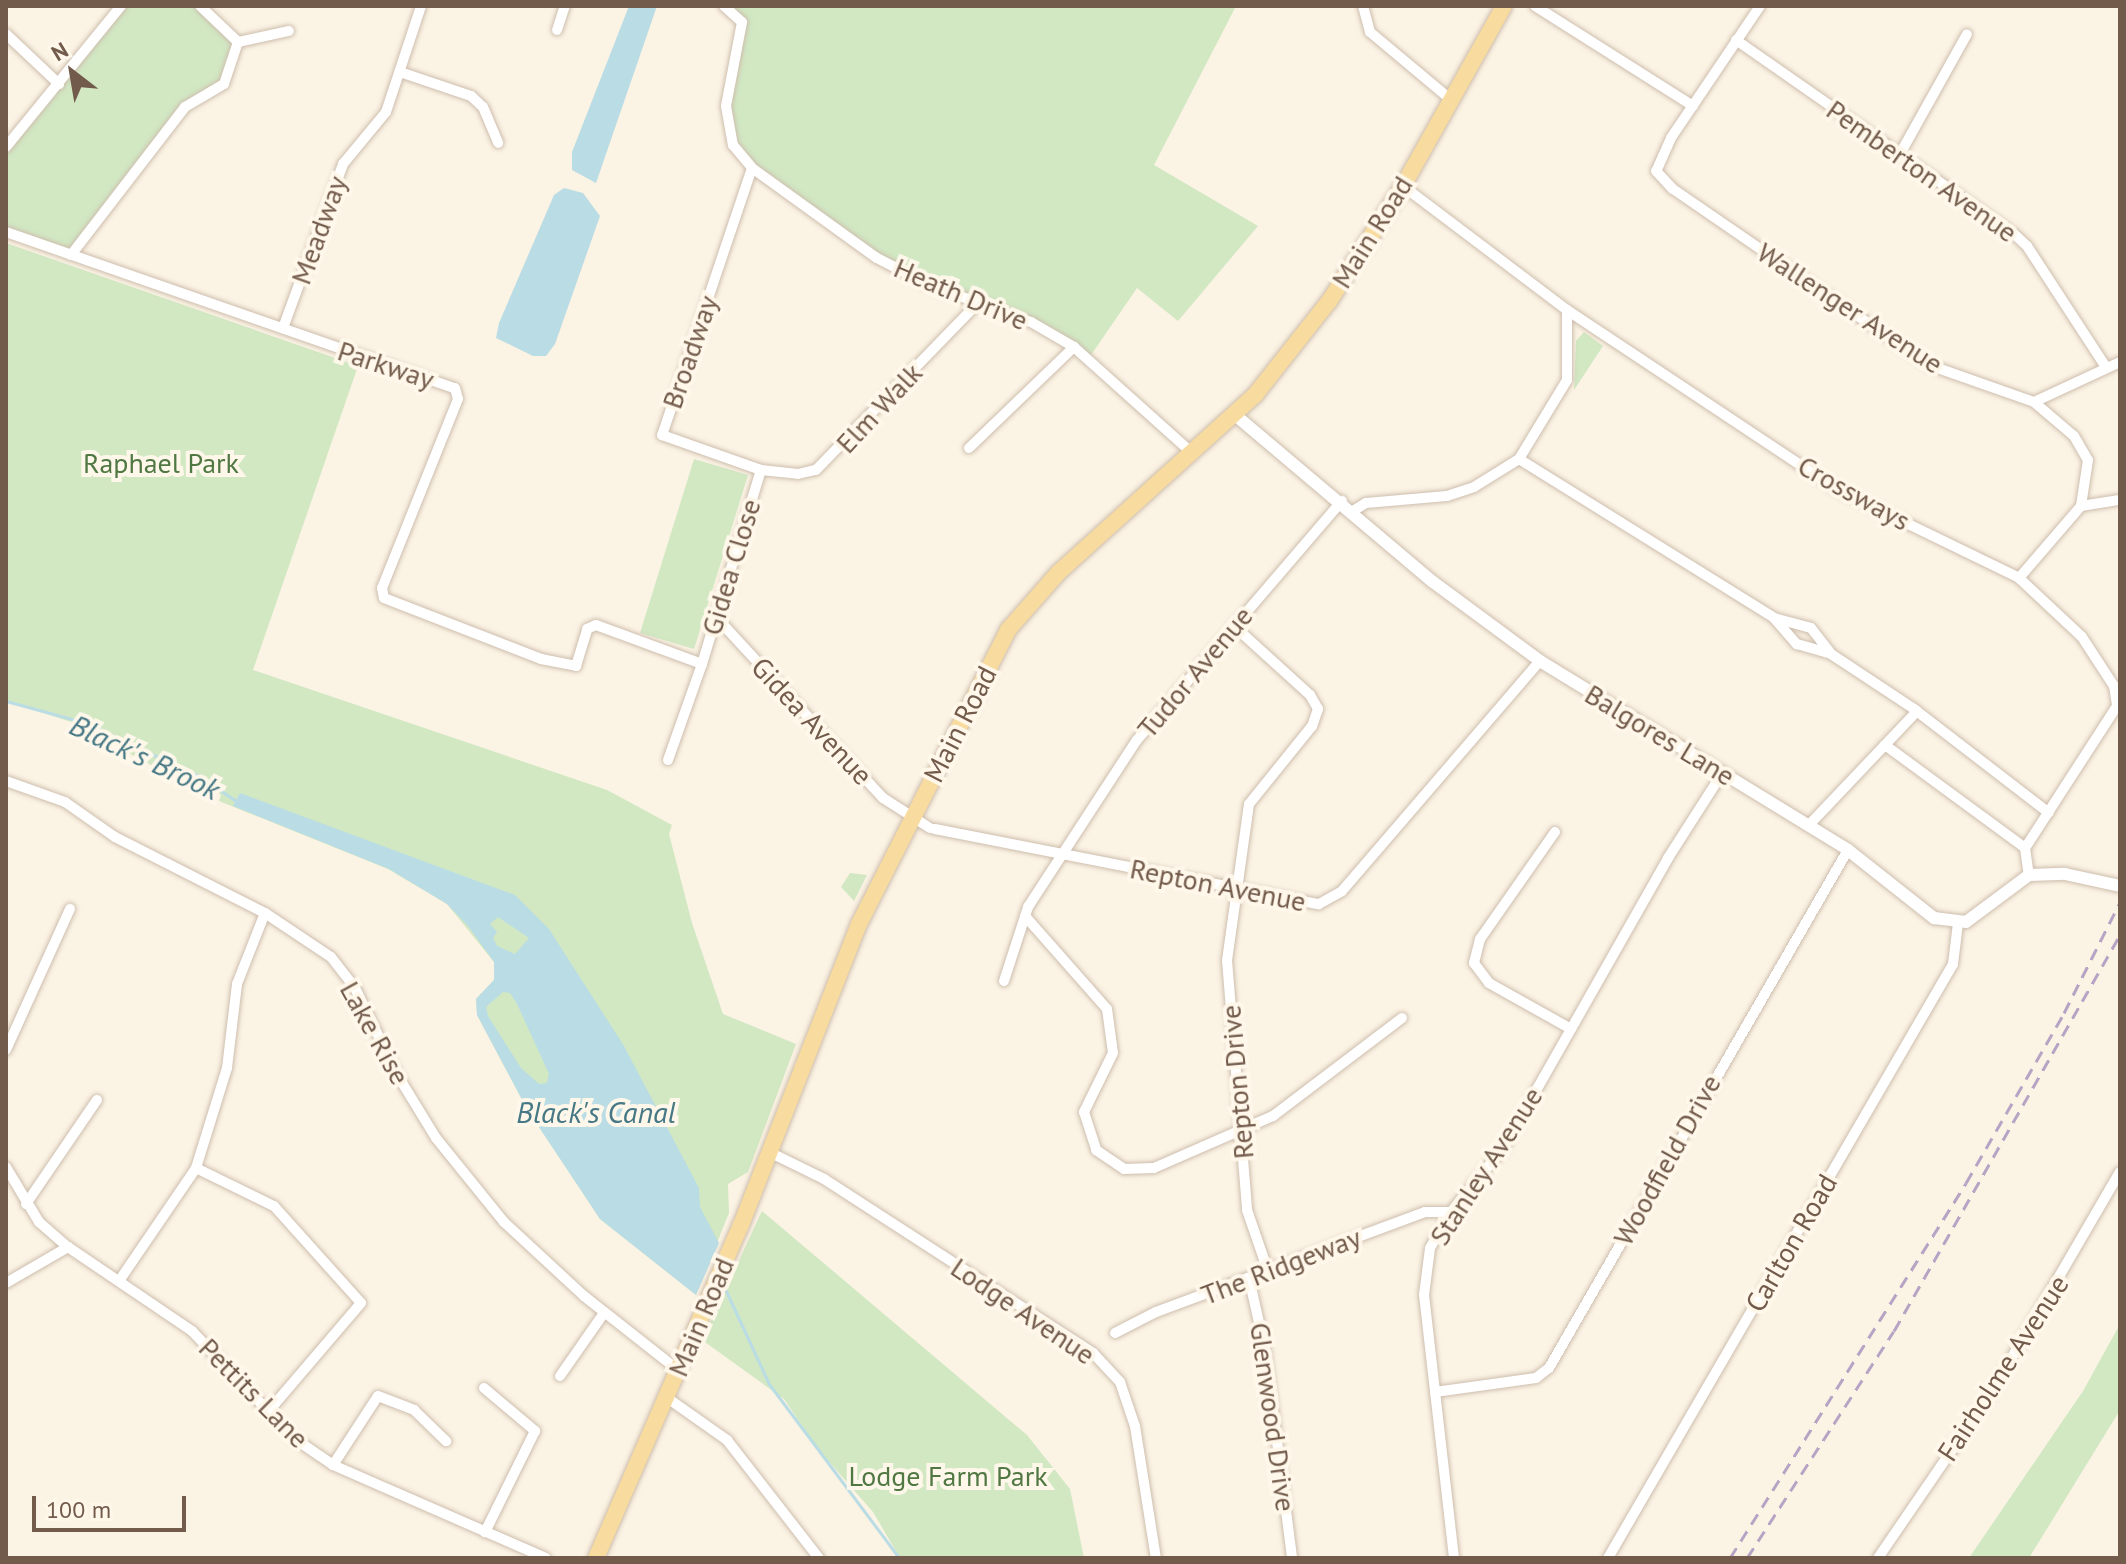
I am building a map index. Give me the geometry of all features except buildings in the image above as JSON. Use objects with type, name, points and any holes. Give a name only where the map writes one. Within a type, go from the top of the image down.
[{"type":"main road","name":"Main Road","points":[[596,1558],[733,1242],[846,954],[1008,630],[1058,573],[1234,414],[1340,286],[1403,186],[1449,98],[1504,6]]},
{"type":"street","points":[[6,147],[121,6]]},
{"type":"street","points":[[200,6],[238,42]]},
{"type":"street","name":"Meadway","points":[[283,328],[343,164],[386,112],[421,6]]},
{"type":"street","points":[[557,30],[565,6]]},
{"type":"street","name":"Heath Drive","points":[[724,6],[742,22],[726,106],[733,145],[752,168],[877,258],[978,303],[1031,322],[1074,347],[1191,452]]},
{"type":"street","points":[[1363,6],[1370,32],[1449,98]]},
{"type":"street","points":[[1535,6],[1693,106],[1760,6]]},
{"type":"street","points":[[238,42],[289,31]]},
{"type":"street","points":[[6,34],[59,84]]},
{"type":"street","points":[[1900,154],[1967,34]]},
{"type":"street","name":"Pemberton Avenue","points":[[1736,40],[2027,246],[2106,367]]},
{"type":"street","points":[[71,255],[185,107],[224,84],[238,42]]},
{"type":"street","points":[[400,72],[471,96],[483,107],[498,143]]},
{"type":"street","name":"Wallenger Avenue","points":[[1693,106],[1656,171],[1673,189],[1929,365],[2034,402],[2074,436],[2088,460],[2081,506]]},
{"type":"street","name":"Broadway","points":[[752,168],[662,435],[761,470]]},
{"type":"street","name":"Crossways","points":[[1403,186],[1567,310],[1836,489],[2019,578],[2082,637],[2117,696],[2108,724],[2025,848]]},
{"type":"street","name":"Parkway","points":[[6,232],[457,391],[382,588],[384,598],[572,668]]},
{"type":"street","name":"Elm Walk","points":[[761,470],[798,474],[816,470],[978,303]]},
{"type":"street","points":[[1353,511],[1366,503],[1447,496],[1474,487],[1519,459],[1567,380],[1567,310]]},
{"type":"street","points":[[969,448],[1074,347]]},
{"type":"street","points":[[2034,402],[2120,362]]},
{"type":"street","name":"Balgores Lane","points":[[1234,414],[1342,501],[1433,582],[1540,661],[1848,850],[1934,918],[1958,923]]},
{"type":"street","points":[[1519,459],[1774,618],[1797,644],[1831,654],[1917,711],[2049,813]]},
{"type":"street","name":"Gidea Close","points":[[668,760],[702,664],[761,470]]},
{"type":"street","points":[[2019,578],[2081,506],[2120,500]]},
{"type":"street","name":"Tudor Avenue","points":[[1004,981],[1025,916],[1137,740],[1342,501]]},
{"type":"street","name":"Gidea Avenue","points":[[716,617],[883,798],[911,820]]},
{"type":"street","points":[[1774,618],[1811,628],[1831,654]]},
{"type":"street","name":"Gidea Close","points":[[572,668],[587,629],[596,625],[702,664]]},
{"type":"street","name":"Repton Drive","points":[[1234,626],[1310,695],[1318,709],[1312,726],[1249,804],[1227,960],[1248,1217],[1268,1271]]},
{"type":"street","name":"Repton Avenue","points":[[911,820],[932,828],[1308,905],[1335,897],[1540,661]]},
{"type":"street","points":[[1809,825],[1917,711]]},
{"type":"street","points":[[1885,745],[2025,848],[2029,875]]},
{"type":"street","name":"Stanley Avenue","points":[[1454,1558],[1423,1277],[1430,1248],[1451,1212],[1491,1169],[1723,772]]},
{"type":"street","name":"Lake Rise","points":[[6,781],[65,802],[115,837],[265,913],[331,957],[355,988],[398,1076],[436,1138],[504,1222],[604,1313],[678,1370]]},
{"type":"street","points":[[1555,832],[1480,939],[1474,963],[1489,983],[1571,1029]]},
{"type":"street","name":"Woodfield Drive","points":[[1435,1392],[1536,1378],[1549,1368],[1848,850]]},
{"type":"street","points":[[1958,923],[1974,918],[2007,886],[2029,875],[2065,874],[2117,885]]},
{"type":"street","points":[[6,1050],[70,909]]},
{"type":"street","points":[[119,1281],[196,1168],[227,1068],[237,984],[265,913]]},
{"type":"street","points":[[1025,916],[1095,991],[1114,1026],[1113,1053],[1084,1112],[1096,1150],[1124,1169],[1139,1171],[1273,1116],[1402,1018]]},
{"type":"street","name":"Carlton Road","points":[[1608,1558],[1953,964],[1958,923]]},
{"type":"street","points":[[26,1204],[97,1100]]},
{"type":"street","name":"Lodge Avenue","points":[[769,1152],[824,1179],[1093,1353],[1120,1382],[1135,1426],[1156,1558]]},
{"type":"street","name":"Pettits Lane","points":[[6,1167],[26,1204],[68,1247],[192,1331],[268,1412],[333,1465],[546,1558]]},
{"type":"street","points":[[196,1168],[274,1206],[361,1303],[268,1412]]},
{"type":"street","name":"Fairholme Avenue","points":[[1878,1558],[1993,1390],[2120,1172]]},
{"type":"street","name":"The Ridgeway","points":[[1115,1333],[1249,1278],[1425,1212],[1451,1212]]},
{"type":"street","points":[[6,1283],[68,1247]]},
{"type":"street","name":"Glenwood Drive","points":[[1249,1278],[1265,1349],[1292,1558]]},
{"type":"street","points":[[560,1376],[604,1313]]},
{"type":"street","points":[[484,1388],[535,1431],[485,1532]]},
{"type":"street","points":[[333,1465],[378,1396],[414,1410],[446,1441]]},
{"type":"street","points":[[666,1397],[727,1440],[819,1558]]},
{"type":"green space","points":[[121,6],[200,6],[238,42],[224,84],[185,107],[71,255],[6,232],[6,147]]},
{"type":"green space","points":[[724,6],[1236,6],[1154,165],[1258,226],[1178,321],[1137,288],[1089,358],[1031,322],[877,258],[752,168],[733,145],[726,106],[742,22]]},
{"type":"green space","name":"Raphael Park","points":[[6,243],[358,366],[253,670],[607,790],[672,825],[669,834],[692,923],[723,1014],[796,1044],[748,1172],[728,1184],[729,1213],[696,1295],[600,1219],[527,1109],[477,1015],[476,999],[494,980],[494,962],[447,904],[388,869],[219,801],[221,795],[207,783],[143,762],[90,728],[6,701]]},
{"type":"green space","points":[[1584,332],[1603,346],[1574,390],[1576,341]]},
{"type":"green space","points":[[694,459],[748,475],[694,649],[640,633]]},
{"type":"green space","points":[[850,873],[867,875],[854,901],[841,887]]},
{"type":"green space","name":"Lodge Farm Park","points":[[762,1211],[1027,1435],[1070,1489],[1084,1558],[900,1558],[873,1512],[817,1448],[784,1399],[702,1340]]},
{"type":"green space","points":[[2120,1324],[2120,1410],[2029,1558],[1969,1558],[2083,1391]]},
{"type":"water","points":[[629,6],[657,6],[596,183],[572,170],[572,152]]},
{"type":"water","points":[[564,188],[583,193],[600,216],[555,344],[546,356],[533,356],[496,338],[499,323],[554,195]]},
{"type":"water","name":"Black's Canal","points":[[240,793],[515,895],[549,929],[624,1046],[699,1188],[700,1207],[719,1243],[696,1295],[600,1219],[527,1109],[477,1015],[476,999],[494,980],[494,962],[468,926],[447,904],[389,869],[233,806]],"holes":[[[498,917],[529,938],[515,954],[497,946],[493,938],[497,932],[490,924]],[[503,992],[510,993],[517,1004],[549,1074],[547,1083],[539,1084],[521,1068],[488,1016],[486,1007]]]},
{"type":"waterway","name":"Black's Brook","points":[[6,701],[83,722],[201,777],[236,801]]},
{"type":"waterway","name":"Black's Brook","points":[[726,1291],[769,1384],[899,1558]]},
{"type":"railway","points":[[1730,1558],[1966,1183],[2064,1013],[2120,902]]},
{"type":"railway","points":[[1747,1558],[1894,1331],[2120,935]]}]
